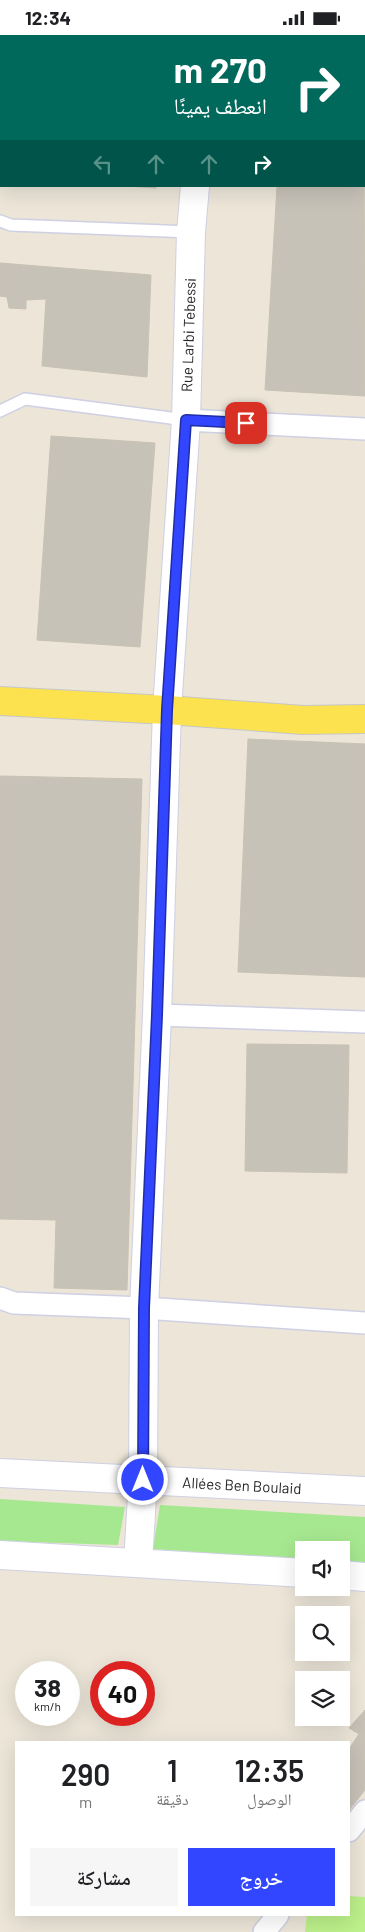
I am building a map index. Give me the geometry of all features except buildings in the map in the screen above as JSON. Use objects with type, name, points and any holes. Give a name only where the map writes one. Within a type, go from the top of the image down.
[{"type":"main road","points":[[0,701],[303,720],[365,719]]},
{"type":"street","name":"Rue Larbi Tebessi","points":[[138,1563],[143,1480],[144,1308],[157,1015],[167,710],[186,420],[195,187]]},
{"type":"street","points":[[186,420],[365,429]]},
{"type":"street","points":[[157,1015],[365,1022]]},
{"type":"street","points":[[0,1298],[14,1303],[144,1308],[365,1323]]},
{"type":"street","name":"Allées Ben Boulaid","points":[[0,1473],[365,1491]]},
{"type":"street","points":[[0,1555],[295,1572]]},
{"type":"street","points":[[350,1576],[365,1577]]},
{"type":"street","points":[[350,1830],[365,1811]]},
{"type":"street","points":[[264,1932],[277,1916]]},
{"type":"lane","points":[[0,221],[11,225],[192,232]]},
{"type":"lane","points":[[0,411],[25,399],[186,420]]},
{"type":"green space","points":[[0,1499],[125,1507],[118,1545],[0,1541]]},
{"type":"green space","points":[[160,1505],[365,1517],[365,1565],[350,1564],[350,1541],[295,1541],[295,1559],[153,1549]]},
{"type":"green space","points":[[350,1896],[365,1897],[365,1932],[305,1932],[307,1916],[350,1916]]},
{"type":"route","points":[[143,1480],[144,1308],[157,1015],[167,710],[186,420],[246,423]]}]
